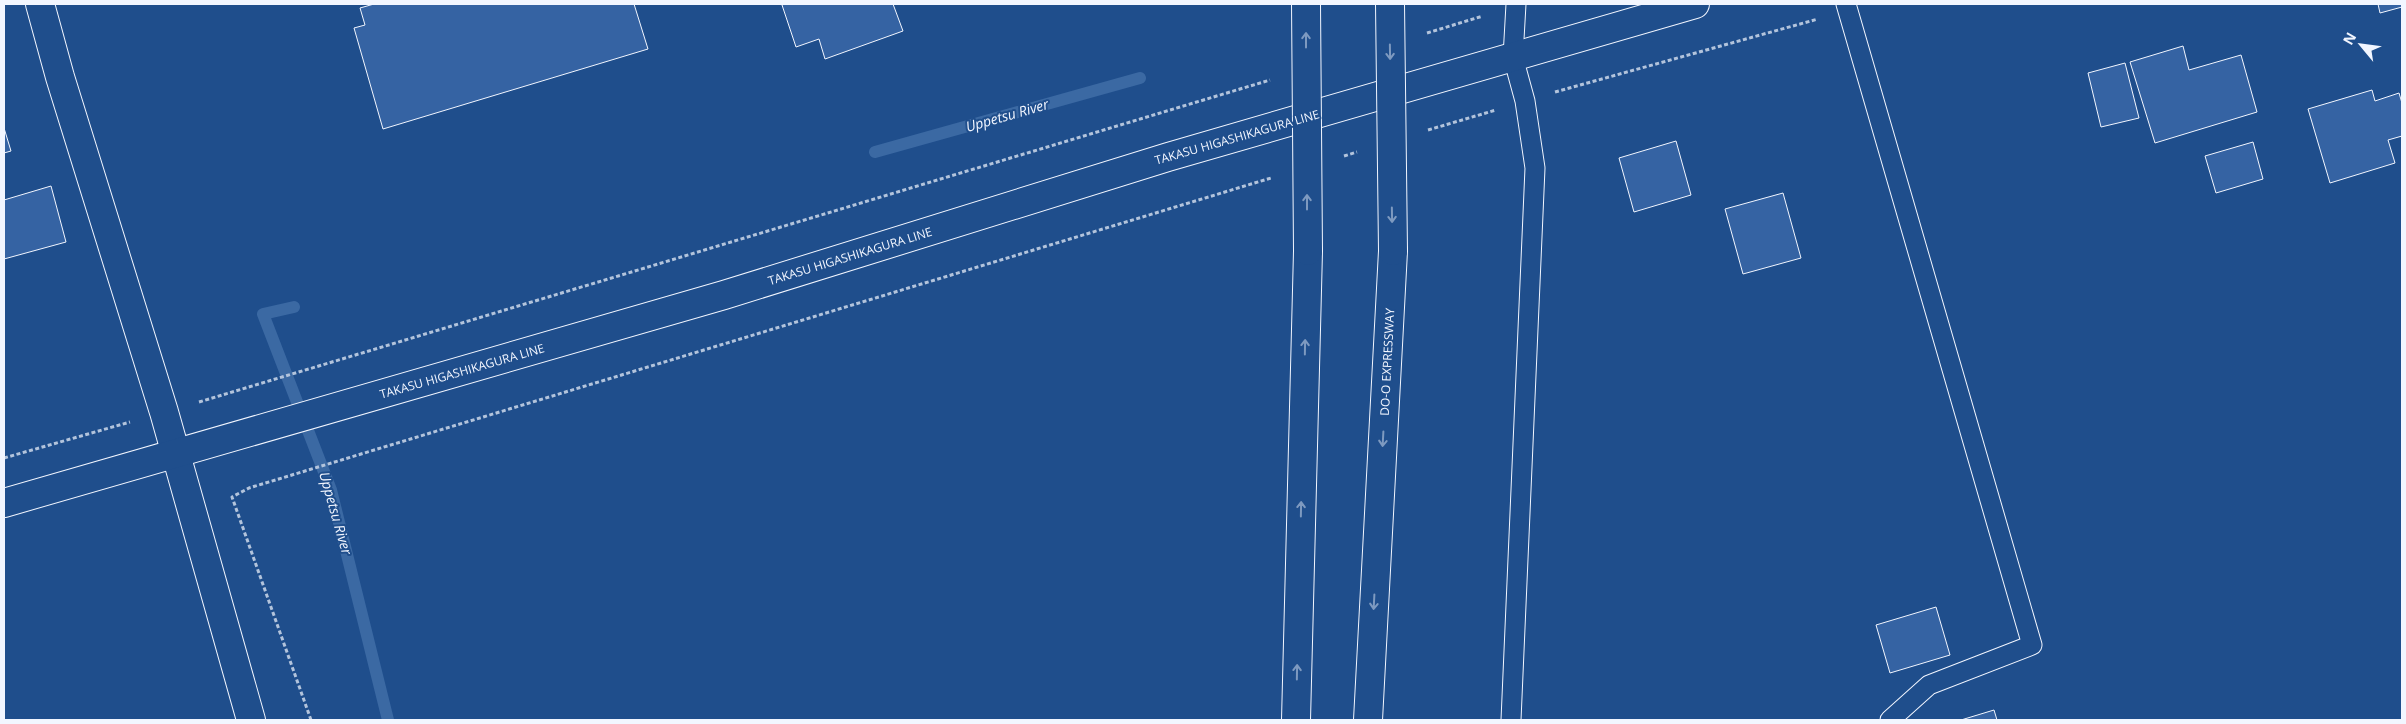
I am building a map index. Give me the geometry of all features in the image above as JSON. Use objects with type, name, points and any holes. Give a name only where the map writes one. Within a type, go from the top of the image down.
[{"type":"main road","points":[[40,4],[60,77],[164,412],[174,454],[251,720]]},
{"type":"main road","points":[[1296,720],[1308,251],[1306,4]]},
{"type":"main road","name":"DO-O EXPRESSWAY","points":[[1368,720],[1393,251],[1390,4]]},
{"type":"main road","name":"TAKASU HIGASHIKAGURA LINE","points":[[4,503],[724,295],[1168,157],[1695,4]]},
{"type":"lane","points":[[1511,720],[1535,168],[1525,101],[1513,57],[1516,5]]},
{"type":"lane","points":[[1847,7],[2032,645],[1929,686],[1890,720]]},
{"type":"path","points":[[1421,35],[1516,5]]},
{"type":"path","points":[[1420,133],[1847,7]]},
{"type":"path","points":[[4,458],[228,393],[1278,78]]},
{"type":"path","points":[[1334,159],[1363,150]]},
{"type":"path","points":[[311,720],[232,497],[249,488],[1277,176]]},
{"type":"building","points":[[374,4],[634,4],[648,49],[383,129],[354,28],[365,25],[360,8]]},
{"type":"building","points":[[893,4],[903,31],[825,59],[819,39],[796,47],[782,5]]},
{"type":"building","points":[[2378,4],[2402,4],[2402,7],[2380,13]]},
{"type":"building","points":[[2183,46],[2189,70],[2241,55],[2257,112],[2155,143],[2130,62]]},
{"type":"building","points":[[2125,63],[2139,118],[2101,127],[2088,73]]},
{"type":"building","points":[[2372,90],[2375,101],[2399,93],[2402,103],[2402,136],[2388,140],[2395,163],[2330,183],[2308,109]]},
{"type":"building","points":[[4,128],[11,151],[4,153]]},
{"type":"building","points":[[1676,141],[1691,195],[1634,212],[1619,158]]},
{"type":"building","points":[[2253,142],[2263,179],[2216,193],[2205,156]]},
{"type":"building","points":[[51,186],[66,242],[4,259],[4,200]]},
{"type":"building","points":[[1783,193],[1801,258],[1743,274],[1725,209]]},
{"type":"building","points":[[1936,607],[1950,655],[1890,673],[1876,625]]},
{"type":"building","points":[[1994,710],[1997,720],[1961,720]]},
{"type":"waterway","name":"Uppetsu River","points":[[875,152],[1140,78]]},
{"type":"waterway","name":"Uppetsu River","points":[[294,307],[263,314],[331,490],[388,720]]}]
